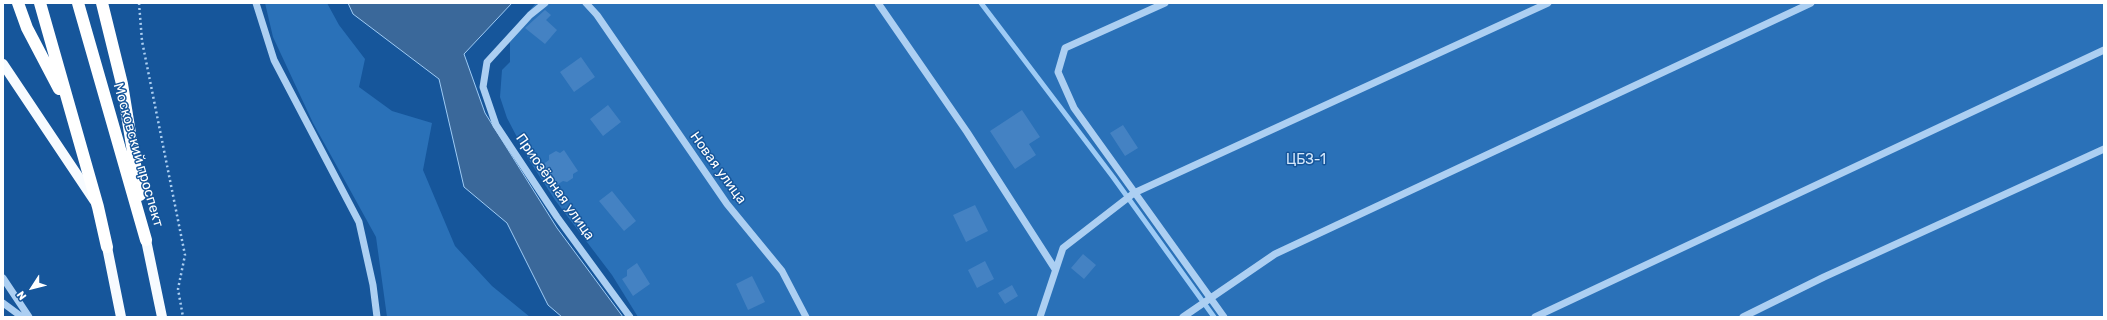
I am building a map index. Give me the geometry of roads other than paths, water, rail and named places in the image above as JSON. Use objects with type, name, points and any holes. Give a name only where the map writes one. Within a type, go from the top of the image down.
[{"type":"highway","points":[[18,3],[27,28],[71,111]]},
{"type":"highway","points":[[40,3],[98,207],[107,247]]},
{"type":"highway","name":"Московский проспект","points":[[78,3],[146,240]]},
{"type":"highway","points":[[102,3],[122,84],[134,150],[146,240]]},
{"type":"main road","points":[[3,64],[98,207]]},
{"type":"main road","name":"Московский проспект","points":[[146,240],[162,317]]},
{"type":"main road","points":[[107,247],[121,317]]},
{"type":"street","points":[[256,3],[274,60],[359,222],[374,285],[377,317]]},
{"type":"street","name":"Приозёрная улица","points":[[545,3],[530,15],[487,62],[483,87],[496,125],[557,217],[630,317]]},
{"type":"street","name":"Новая улица","points":[[586,3],[610,33],[727,204],[782,271],[806,317]]},
{"type":"street","points":[[878,3],[967,132],[1055,269]]},
{"type":"street","points":[[1165,3],[1065,48],[1058,72],[1074,108],[1224,317]]},
{"type":"street","points":[[1040,317],[1063,248],[1134,193],[1548,3]]},
{"type":"street","points":[[1183,317],[1276,254],[1811,3]]},
{"type":"street","points":[[1535,317],[2104,50]]},
{"type":"street","points":[[1743,317],[1824,277],[2104,149]]},
{"type":"street","points":[[3,278],[29,317]]},
{"type":"street","points":[[3,303],[22,317]]},
{"type":"waterway","points":[[981,3],[1113,177],[1214,317]]},
{"type":"park label","name":"ЦБЗ-1","points":[[1306,160]]}]
